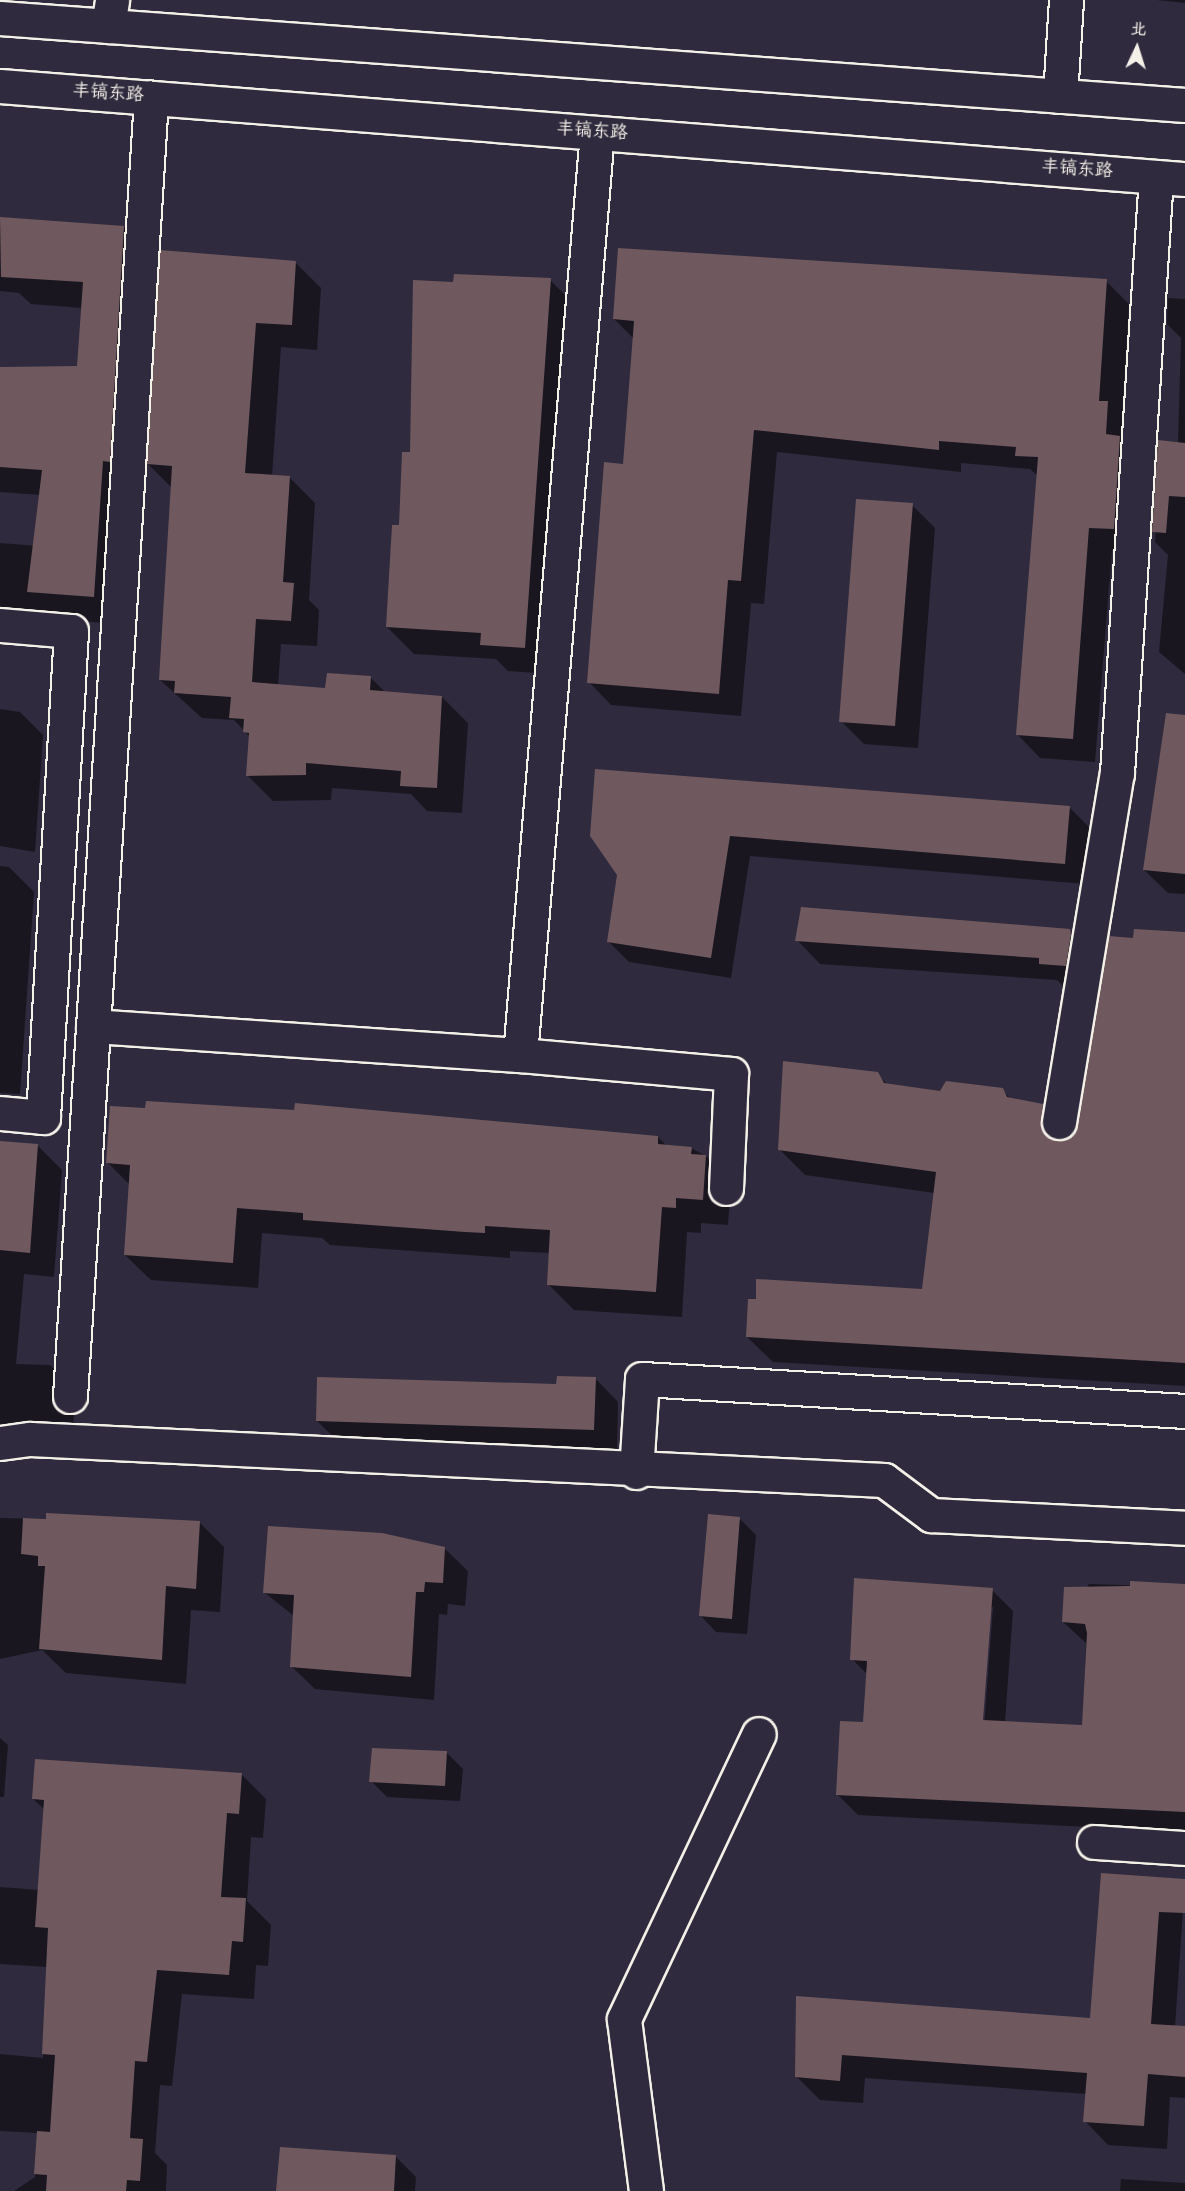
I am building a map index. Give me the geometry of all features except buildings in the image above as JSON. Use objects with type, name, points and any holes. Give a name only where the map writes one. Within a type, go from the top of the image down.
[{"type":"street","points":[[1060,96],[1066,0]]},
{"type":"street","points":[[0,18],[110,13],[1185,105]]},
{"type":"street","name":"丰镐东路","points":[[0,86],[1171,178]]},
{"type":"street","points":[[70,1395],[151,98]]},
{"type":"street","points":[[520,1054],[597,133]]},
{"type":"street","points":[[1059,1122],[1117,773],[1171,178]]},
{"type":"street","points":[[0,625],[71,631],[43,1117],[0,1113]]},
{"type":"street","points":[[93,1026],[520,1054],[731,1074],[726,1188]]},
{"type":"street","points":[[636,1473],[642,1379],[1185,1411]]},
{"type":"street","points":[[0,1443],[30,1439],[636,1473],[884,1480],[931,1515],[1185,1528]]},
{"type":"street","points":[[646,2191],[624,2019],[759,1734]]},
{"type":"street","points":[[1094,1842],[1185,1848]]}]
